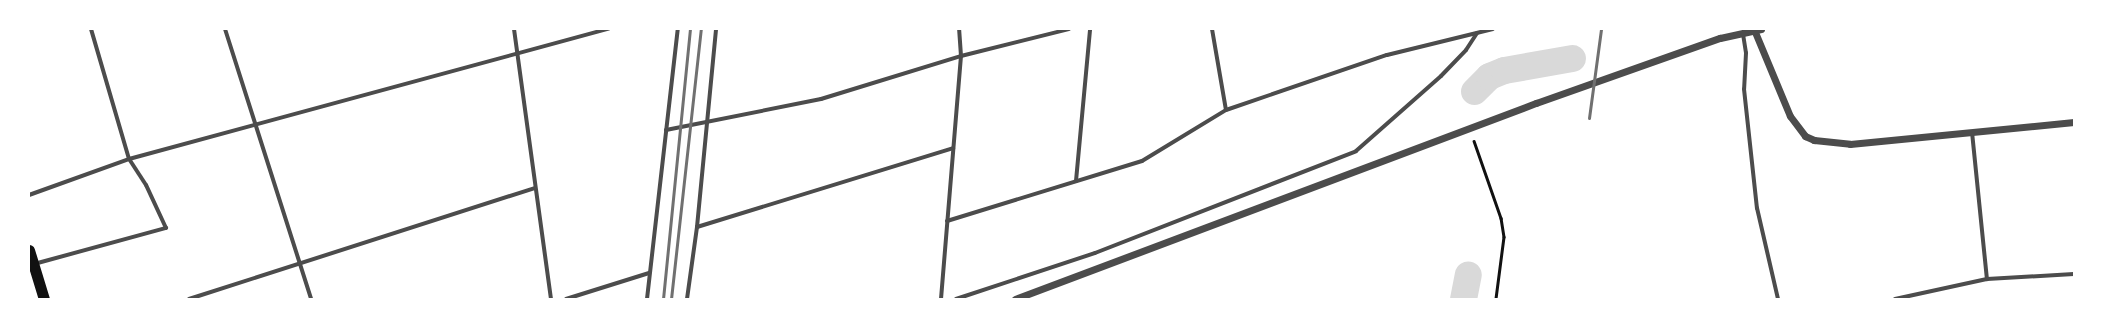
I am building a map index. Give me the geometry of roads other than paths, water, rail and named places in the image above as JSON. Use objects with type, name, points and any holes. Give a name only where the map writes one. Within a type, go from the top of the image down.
[{"type":"highway","points":[[29,250],[44,299]]},
{"type":"street","points":[[34,264],[166,228],[146,185],[129,159],[92,29]]},
{"type":"street","points":[[225,29],[311,299]]},
{"type":"street","points":[[514,29],[551,299]]},
{"type":"street","points":[[29,195],[129,159],[609,29]]},
{"type":"street","points":[[647,299],[678,29]]},
{"type":"street","points":[[687,299],[697,228],[716,29]]},
{"type":"street","points":[[941,299],[961,56],[959,29]]},
{"type":"street","points":[[666,130],[821,99],[961,56],[1069,29]]},
{"type":"street","points":[[1076,181],[1090,29]]},
{"type":"street","points":[[1212,29],[1226,110]]},
{"type":"street","points":[[947,221],[1142,161],[1226,110],[1387,55],[1493,29]]},
{"type":"street","points":[[1015,299],[1056,286],[1536,103],[1720,38],[1756,30],[1790,116],[1805,136],[1825,143],[1850,144],[2074,122]]},
{"type":"street","points":[[956,299],[1095,253],[1356,151],[1441,76],[1466,50],[1477,33]]},
{"type":"street","points":[[1743,34],[1746,52],[1744,89],[1754,186],[1778,299]]},
{"type":"street","points":[[1972,131],[1987,279]]},
{"type":"street","points":[[697,228],[953,148]]},
{"type":"street","points":[[189,299],[535,188]]},
{"type":"street","points":[[566,299],[649,272]]},
{"type":"street","points":[[1895,299],[1987,279],[2074,274]]},
{"type":"waterway","points":[[1474,91],[1489,76],[1504,70],[1572,58]]},
{"type":"waterway","points":[[1463,299],[1468,274]]},
{"type":"railway","points":[[663,299],[690,29]]},
{"type":"railway","points":[[671,299],[701,29]]},
{"type":"railway","points":[[1589,118],[1601,29]]}]
